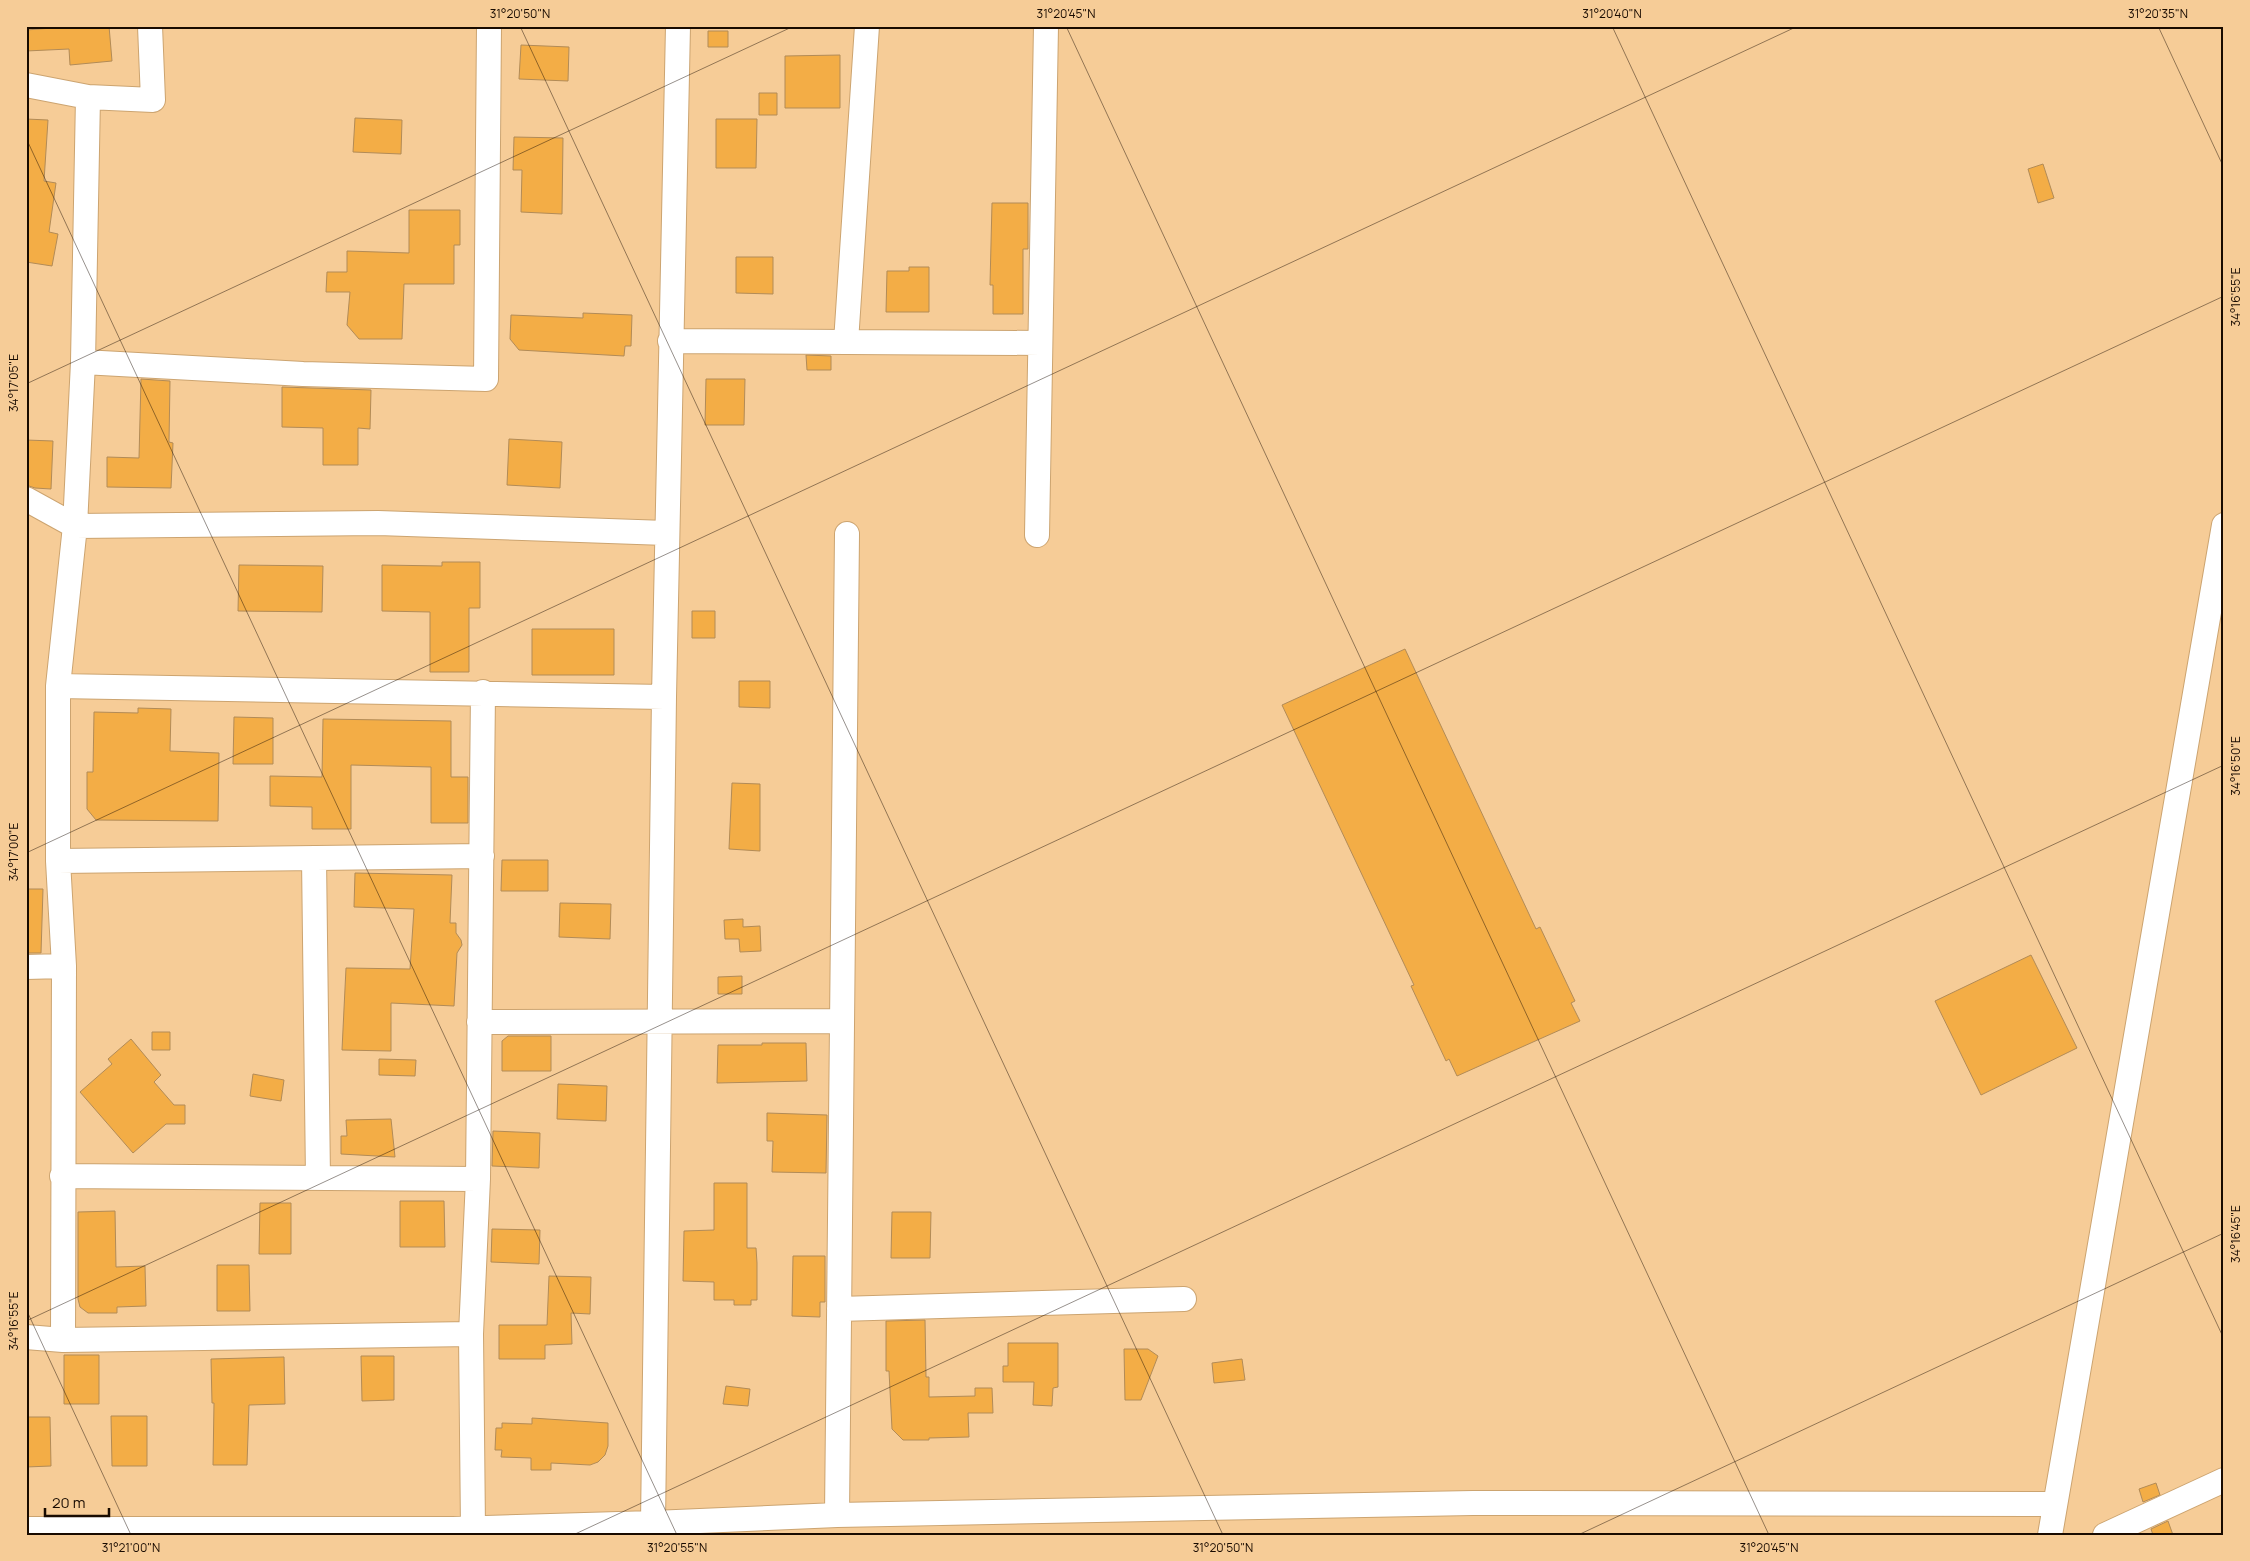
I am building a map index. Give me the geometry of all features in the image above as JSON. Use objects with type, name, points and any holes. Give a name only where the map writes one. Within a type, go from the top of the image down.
[{"type":"street","points":[[26,86],[88,97],[153,100],[150,26]]},
{"type":"street","points":[[83,362],[303,374],[486,379],[489,26]]},
{"type":"street","points":[[653,1523],[666,533],[678,26]]},
{"type":"street","points":[[846,342],[866,26]]},
{"type":"street","points":[[1037,535],[1046,26]]},
{"type":"street","points":[[63,1340],[64,966],[58,861],[58,686],[75,526],[83,362],[88,97]]},
{"type":"street","points":[[670,341],[1040,343]]},
{"type":"street","points":[[26,499],[75,526],[378,523],[666,533]]},
{"type":"street","points":[[2050,1535],[2224,525]]},
{"type":"street","points":[[837,1516],[847,534]]},
{"type":"street","points":[[58,686],[483,692],[664,697]]},
{"type":"street","points":[[473,1529],[471,1334],[478,1179],[483,692]]},
{"type":"street","points":[[58,861],[482,856]]},
{"type":"street","points":[[314,858],[318,1178]]},
{"type":"street","points":[[26,967],[64,966]]},
{"type":"street","points":[[479,1022],[842,1021]]},
{"type":"street","points":[[62,1176],[478,1179]]},
{"type":"street","points":[[839,1309],[1184,1299]]},
{"type":"street","points":[[26,1337],[63,1340],[471,1334]]},
{"type":"street","points":[[2105,1535],[2224,1480]]},
{"type":"street","points":[[26,1529],[473,1529],[837,1516],[1473,1503],[2054,1504]]},
{"type":"building","points":[[109,26],[112,61],[70,65],[69,49],[26,51],[26,30]]},
{"type":"building","points":[[708,31],[728,31],[728,47],[708,47]]},
{"type":"building","points":[[521,45],[569,47],[568,81],[519,79]]},
{"type":"building","points":[[840,55],[840,108],[785,108],[785,56]]},
{"type":"building","points":[[759,93],[777,93],[777,115],[759,115]]},
{"type":"building","points":[[355,118],[402,120],[401,154],[353,152]]},
{"type":"building","points":[[26,119],[48,120],[44,181],[56,183],[49,232],[58,234],[52,266],[26,262]]},
{"type":"building","points":[[716,119],[757,119],[756,168],[716,168]]},
{"type":"building","points":[[514,137],[563,138],[562,214],[521,212],[522,170],[513,170]]},
{"type":"building","points":[[2043,164],[2054,198],[2038,203],[2028,169]]},
{"type":"building","points":[[992,203],[1028,203],[1028,249],[1023,249],[1023,314],[993,314],[993,285],[990,285]]},
{"type":"building","points":[[409,210],[460,210],[460,245],[454,245],[454,284],[404,284],[402,339],[359,339],[347,325],[350,292],[326,292],[327,272],[347,272],[347,251],[409,253]]},
{"type":"building","points":[[736,257],[773,257],[773,294],[736,293]]},
{"type":"building","points":[[909,267],[929,267],[929,312],[886,312],[887,271],[909,271]]},
{"type":"building","points":[[583,313],[632,315],[631,346],[625,346],[624,356],[519,350],[510,339],[511,315],[583,318]]},
{"type":"building","points":[[806,355],[831,356],[831,370],[807,370]]},
{"type":"building","points":[[141,379],[170,381],[169,442],[173,443],[171,488],[107,487],[107,457],[139,458]]},
{"type":"building","points":[[706,379],[745,379],[744,425],[705,425]]},
{"type":"building","points":[[282,387],[371,390],[370,429],[358,428],[358,465],[323,465],[323,428],[282,427]]},
{"type":"building","points":[[509,439],[562,442],[560,488],[507,485]]},
{"type":"building","points":[[26,440],[53,441],[51,489],[35,488],[26,485]]},
{"type":"building","points":[[442,562],[480,562],[480,608],[469,608],[469,672],[430,672],[430,612],[382,611],[382,565],[442,566]]},
{"type":"building","points":[[239,565],[323,566],[322,612],[238,611]]},
{"type":"building","points":[[692,611],[715,611],[715,638],[692,638]]},
{"type":"building","points":[[532,629],[614,629],[614,675],[532,675]]},
{"type":"building","points":[[1405,649],[1536,929],[1540,927],[1575,1001],[1571,1003],[1580,1021],[1457,1076],[1449,1059],[1446,1061],[1411,986],[1414,985],[1282,705]]},
{"type":"building","points":[[739,681],[770,681],[770,708],[739,707]]},
{"type":"building","points":[[138,708],[171,709],[170,751],[219,753],[218,821],[96,820],[87,809],[87,772],[93,772],[94,712],[138,713]]},
{"type":"building","points":[[234,717],[273,718],[273,764],[233,764]]},
{"type":"building","points":[[323,719],[451,721],[451,777],[468,777],[468,823],[431,823],[431,767],[351,765],[351,829],[312,829],[312,807],[270,806],[270,776],[322,777]]},
{"type":"building","points":[[732,783],[760,784],[760,851],[729,849]]},
{"type":"building","points":[[502,860],[548,860],[548,891],[501,891]]},
{"type":"building","points":[[355,873],[452,875],[450,923],[456,923],[456,933],[462,945],[457,953],[454,1006],[391,1003],[391,1051],[342,1050],[346,968],[410,969],[414,909],[354,907]]},
{"type":"building","points":[[26,889],[43,889],[41,953],[26,953]]},
{"type":"building","points":[[560,903],[611,904],[610,939],[559,937]]},
{"type":"building","points":[[743,919],[743,927],[760,926],[761,951],[740,952],[739,939],[725,939],[724,920]]},
{"type":"building","points":[[2031,955],[2077,1048],[1981,1095],[1935,1001]]},
{"type":"building","points":[[742,976],[742,994],[718,994],[718,977]]},
{"type":"building","points":[[152,1032],[170,1032],[170,1050],[152,1050]]},
{"type":"building","points":[[508,1036],[551,1036],[551,1071],[502,1071],[502,1041]]},
{"type":"building","points":[[131,1039],[161,1075],[154,1082],[174,1105],[185,1105],[185,1124],[166,1124],[133,1153],[80,1092],[112,1064],[108,1059]]},
{"type":"building","points":[[762,1043],[806,1043],[807,1081],[717,1083],[718,1045],[762,1045]]},
{"type":"building","points":[[379,1059],[416,1060],[415,1076],[379,1075]]},
{"type":"building","points":[[253,1074],[284,1080],[281,1101],[250,1096]]},
{"type":"building","points":[[558,1084],[607,1086],[606,1121],[557,1119]]},
{"type":"building","points":[[767,1113],[827,1115],[826,1173],[772,1172],[773,1141],[767,1141]]},
{"type":"building","points":[[391,1119],[395,1157],[341,1154],[341,1136],[347,1136],[346,1120]]},
{"type":"building","points":[[493,1131],[540,1133],[539,1168],[492,1166]]},
{"type":"building","points":[[714,1183],[747,1183],[747,1248],[756,1248],[757,1263],[757,1300],[751,1300],[751,1305],[734,1305],[734,1300],[714,1300],[714,1282],[683,1281],[684,1231],[714,1230]]},
{"type":"building","points":[[400,1201],[444,1201],[445,1247],[400,1247]]},
{"type":"building","points":[[260,1203],[291,1203],[291,1254],[259,1254]]},
{"type":"building","points":[[115,1211],[116,1267],[145,1266],[146,1306],[117,1307],[117,1313],[88,1313],[80,1307],[78,1299],[78,1212]]},
{"type":"building","points":[[892,1212],[931,1212],[930,1258],[891,1258]]},
{"type":"building","points":[[492,1229],[540,1230],[539,1264],[491,1262]]},
{"type":"building","points":[[793,1256],[825,1256],[825,1302],[820,1302],[820,1317],[792,1316]]},
{"type":"building","points":[[217,1265],[249,1265],[250,1311],[217,1311]]},
{"type":"building","points":[[549,1276],[591,1277],[590,1314],[571,1313],[572,1344],[545,1345],[545,1359],[499,1359],[499,1325],[547,1325]]},
{"type":"building","points":[[925,1320],[926,1377],[929,1377],[929,1397],[975,1396],[975,1388],[992,1388],[993,1413],[968,1413],[969,1437],[903,1440],[892,1429],[889,1371],[886,1371],[886,1321]]},
{"type":"building","points":[[1008,1343],[1058,1343],[1058,1387],[1053,1388],[1052,1406],[1033,1405],[1034,1382],[1003,1382],[1003,1366],[1008,1366]]},
{"type":"building","points":[[1124,1349],[1148,1349],[1158,1356],[1141,1400],[1125,1400]]},
{"type":"building","points":[[64,1355],[99,1355],[99,1404],[64,1404]]},
{"type":"building","points":[[361,1356],[394,1356],[394,1400],[362,1401]]},
{"type":"building","points":[[284,1357],[285,1404],[249,1405],[247,1465],[213,1465],[214,1403],[212,1403],[211,1359]]},
{"type":"building","points":[[1242,1359],[1245,1380],[1214,1383],[1212,1363]]},
{"type":"building","points":[[726,1386],[750,1389],[748,1406],[723,1404]]},
{"type":"building","points":[[111,1416],[147,1416],[147,1466],[112,1466]]},
{"type":"building","points":[[26,1417],[50,1417],[51,1466],[26,1467]]},
{"type":"building","points":[[532,1418],[608,1423],[608,1446],[605,1455],[598,1462],[590,1465],[551,1463],[551,1470],[531,1470],[531,1458],[501,1457],[502,1450],[495,1450],[496,1428],[502,1428],[502,1423],[532,1424]]},
{"type":"building","points":[[2156,1483],[2160,1495],[2143,1502],[2139,1489]]},
{"type":"building","points":[[2168,1521],[2173,1535],[2153,1535],[2151,1529]]}]
